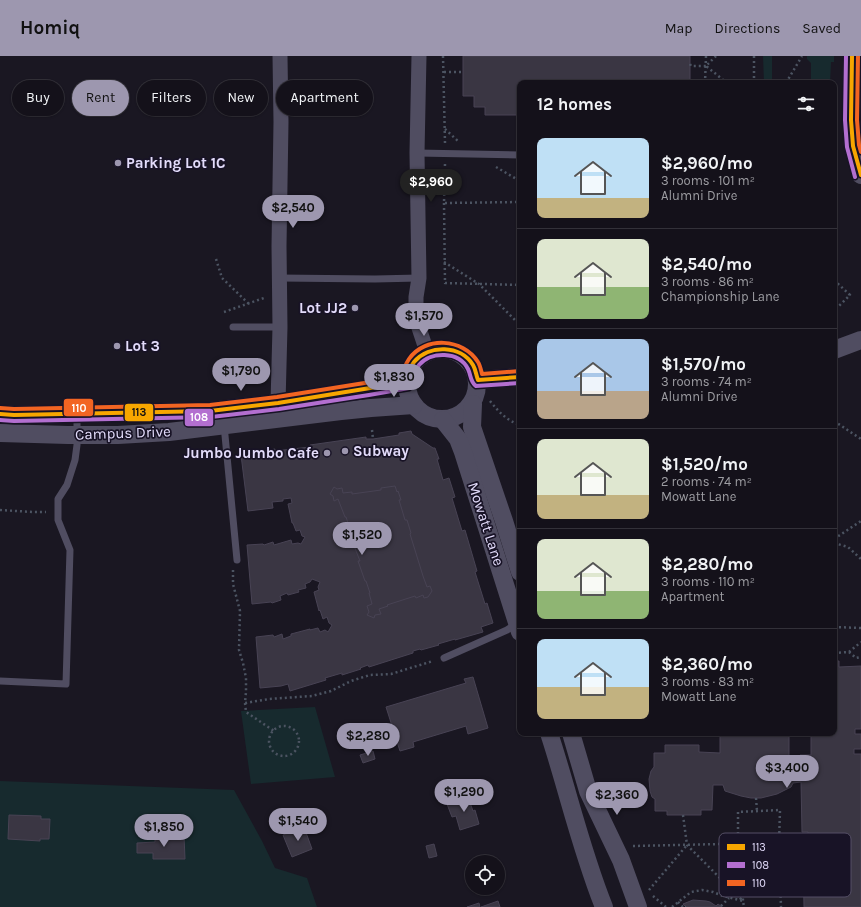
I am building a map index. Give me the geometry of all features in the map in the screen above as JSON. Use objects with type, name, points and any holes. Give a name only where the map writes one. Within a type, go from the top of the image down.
[{"type":"street","points":[[278,403],[280,327],[280,56]]},
{"type":"street","points":[[419,56],[417,153],[419,278],[416,297],[416,319],[427,352]]},
{"type":"street","points":[[852,56],[851,120],[853,146],[861,175]]},
{"type":"street","points":[[837,349],[861,340]]},
{"type":"street","points":[[438,349],[449,349],[463,355],[473,366],[478,380],[477,395],[480,401],[455,418],[443,420],[427,416],[414,405],[408,394],[407,382],[409,372],[414,362],[427,352],[438,349]]},
{"type":"street","points":[[478,380],[517,377]]},
{"type":"street","name":"Campus Drive","points":[[0,414],[14,416],[210,411],[278,403],[407,382]]},
{"type":"street","name":"Mowatt Lane","points":[[480,401],[472,427],[517,562]]},
{"type":"street","name":"Campus Drive","points":[[0,432],[118,435],[162,432],[341,410],[414,405]]},
{"type":"street","name":"Mowatt Lane","points":[[443,420],[458,439],[463,452],[517,620]]},
{"type":"street","points":[[550,736],[577,829],[604,907]]},
{"type":"street","points":[[571,736],[588,791],[621,860],[638,907]]},
{"type":"lane","points":[[417,153],[517,155]]},
{"type":"lane","points":[[279,278],[419,278]]},
{"type":"lane","points":[[233,327],[280,327]]},
{"type":"lane","points":[[0,681],[66,684],[70,550],[58,520],[58,499],[67,485],[75,460],[77,414]]},
{"type":"lane","points":[[224,425],[236,560]]},
{"type":"lane","points":[[440,659],[517,627]]},
{"type":"path","points":[[443,56],[445,129],[445,283],[517,285]]},
{"type":"path","points":[[706,56],[706,80]]},
{"type":"path","points":[[706,66],[716,56]]},
{"type":"path","points":[[754,56],[754,80]]},
{"type":"path","points":[[788,80],[802,56]]},
{"type":"path","points":[[690,64],[691,66],[706,66],[723,80]]},
{"type":"path","points":[[444,72],[463,72]]},
{"type":"path","points":[[445,129],[460,143]]},
{"type":"path","points":[[444,203],[517,202]]},
{"type":"path","points":[[216,259],[222,278],[249,304]]},
{"type":"path","points":[[444,262],[479,284],[517,321]]},
{"type":"path","points":[[837,283],[850,295],[837,308]]},
{"type":"path","points":[[224,312],[249,304],[259,299],[280,294]]},
{"type":"path","points":[[480,401],[500,413],[511,422],[517,424]]},
{"type":"path","points":[[837,423],[861,439]]},
{"type":"path","points":[[372,430],[373,439]]},
{"type":"path","points":[[0,510],[49,512],[49,507]]},
{"type":"path","points":[[837,537],[861,521]]},
{"type":"path","points":[[837,544],[848,547],[861,559]]},
{"type":"path","points":[[236,560],[232,572],[233,584],[240,611],[239,650],[246,678],[246,712],[274,731]]},
{"type":"path","points":[[837,627],[861,628]]},
{"type":"path","points":[[837,653],[849,652],[861,642]]},
{"type":"path","points":[[849,652],[856,658],[861,658]]},
{"type":"path","points":[[245,703],[269,699],[312,696],[331,691],[352,681],[370,675],[391,674],[440,659]]},
{"type":"path","points":[[278,727],[290,727],[298,735],[298,746],[290,754],[284,756],[278,754],[270,746],[269,741],[270,735],[274,731],[278,727]]},
{"type":"path","points":[[756,798],[757,811]]},
{"type":"path","points":[[739,833],[738,812],[780,810],[779,833]]},
{"type":"path","points":[[684,815],[687,845],[719,877]]},
{"type":"path","points":[[630,846],[719,844]]},
{"type":"path","points":[[666,907],[648,891],[687,845]]},
{"type":"path","points":[[672,907],[691,892],[702,890],[719,894]]},
{"type":"path","points":[[726,897],[743,901]]},
{"type":"path","points":[[739,897],[743,901]]},
{"type":"path","points":[[743,897],[744,907]]},
{"type":"path","points":[[781,897],[781,907]]},
{"type":"path","points":[[721,906],[730,898]]},
{"type":"path","points":[[678,902],[685,907]]},
{"type":"green space","points":[[763,56],[772,56],[772,80],[764,80]]},
{"type":"green space","points":[[807,56],[834,56],[834,62],[831,62],[830,80],[811,80],[811,63],[807,59]]},
{"type":"green space","points":[[315,707],[335,777],[251,784],[241,711]]},
{"type":"green space","points":[[0,781],[234,790],[275,868],[307,878],[317,907],[0,907]]},
{"type":"building","points":[[463,56],[690,56],[690,80],[517,80],[517,115],[485,115],[485,107],[474,107],[474,96],[463,96]]},
{"type":"building","points":[[411,431],[412,434],[435,448],[439,459],[437,459],[443,480],[449,478],[455,497],[452,498],[462,531],[465,530],[477,571],[475,572],[485,604],[487,603],[493,623],[481,627],[483,632],[413,651],[413,653],[369,667],[368,665],[360,668],[361,669],[342,675],[342,673],[325,678],[326,680],[290,691],[288,684],[260,688],[256,637],[273,635],[274,637],[282,634],[283,639],[291,636],[291,634],[318,628],[320,632],[325,630],[328,632],[332,625],[329,623],[327,617],[323,619],[320,610],[319,611],[314,592],[319,590],[318,587],[320,582],[312,579],[310,582],[305,584],[306,588],[298,590],[299,592],[288,595],[287,593],[280,596],[281,600],[272,603],[252,604],[247,545],[264,545],[273,542],[274,545],[291,540],[292,544],[301,544],[305,537],[302,536],[300,530],[296,531],[292,523],[288,504],[292,503],[291,498],[283,499],[283,501],[272,502],[273,508],[248,511],[241,455],[265,452],[264,451],[275,449],[275,451],[310,447],[310,445],[366,437],[366,439],[373,439],[399,435],[399,433]]},
{"type":"building","points":[[395,486],[401,500],[399,500],[405,520],[407,520],[423,576],[427,587],[430,586],[432,591],[428,597],[424,598],[423,595],[416,598],[415,596],[387,605],[388,606],[379,609],[381,614],[375,615],[374,618],[367,615],[369,612],[367,606],[372,604],[370,593],[358,561],[360,561],[351,538],[353,538],[346,517],[338,499],[334,501],[333,496],[330,494],[334,487],[337,489],[342,488],[343,493],[352,492],[352,494],[381,490],[381,488]]},
{"type":"building","points":[[837,661],[839,661],[839,667],[861,666],[861,729],[855,729],[855,734],[861,734],[861,749],[854,749],[854,754],[861,754],[861,907],[804,907],[804,897],[851,897],[851,833],[802,832],[801,782],[793,783],[791,787],[777,794],[761,798],[741,796],[725,791],[723,785],[713,785],[712,810],[701,810],[701,815],[667,815],[667,811],[655,811],[655,799],[652,797],[650,791],[649,779],[651,771],[654,767],[654,753],[665,753],[665,745],[699,745],[699,752],[720,753],[720,736],[789,736],[789,757],[811,755],[811,736],[837,736]]},
{"type":"building","points":[[473,677],[488,728],[468,734],[466,726],[413,742],[414,747],[400,751],[386,707],[466,683],[464,679]]},
{"type":"building","points":[[373,751],[375,759],[363,763],[360,755]]},
{"type":"building","points":[[468,797],[473,811],[475,810],[479,824],[460,830],[456,816],[452,817],[447,804]]},
{"type":"building","points":[[9,815],[41,816],[41,819],[50,819],[49,839],[40,839],[40,841],[8,839]]},
{"type":"building","points":[[304,827],[312,849],[292,857],[283,835]]},
{"type":"building","points":[[155,836],[184,836],[185,859],[153,859],[153,853],[137,853],[137,843],[155,842]]},
{"type":"building","points":[[434,844],[437,856],[429,858],[426,846]]},
{"type":"building","points":[[693,900],[706,901],[716,906],[718,904],[722,907],[686,907],[683,904]]},
{"type":"building","points":[[498,901],[500,907],[481,907]]},
{"type":"building","points":[[479,903],[480,907],[467,907]]},
{"type":"transit line","name":"108","points":[[846,56],[845,120],[847,147],[855,177]]},
{"type":"transit line","name":"113","points":[[852,56],[851,120],[853,146],[861,175]]},
{"type":"transit line","name":"110","points":[[858,56],[857,120],[861,152]]},
{"type":"transit line","name":"110","points":[[0,408],[210,405],[277,397],[402,377],[406,364],[416,352],[424,346],[444,343],[454,344],[471,354],[478,362],[482,374],[517,371]]},
{"type":"transit line","name":"113","points":[[0,414],[210,411],[278,403],[407,382],[411,366],[420,356],[428,352],[445,349],[468,358],[474,367],[478,380],[517,377]]},
{"type":"transit line","name":"108","points":[[0,420],[211,417],[279,409],[409,388],[413,383],[419,365],[424,360],[437,355],[452,356],[464,363],[476,386],[517,383]]},
{"type":"place","name":"Parking Lot 1C","points":[[118,163]]},
{"type":"place","name":"Lot JJ2","points":[[355,308]]},
{"type":"place","name":"Lot 3","points":[[117,346]]},
{"type":"place","name":"Subway","points":[[345,451]]},
{"type":"place","name":"Jumbo Jumbo Cafe","points":[[327,453]]}]
